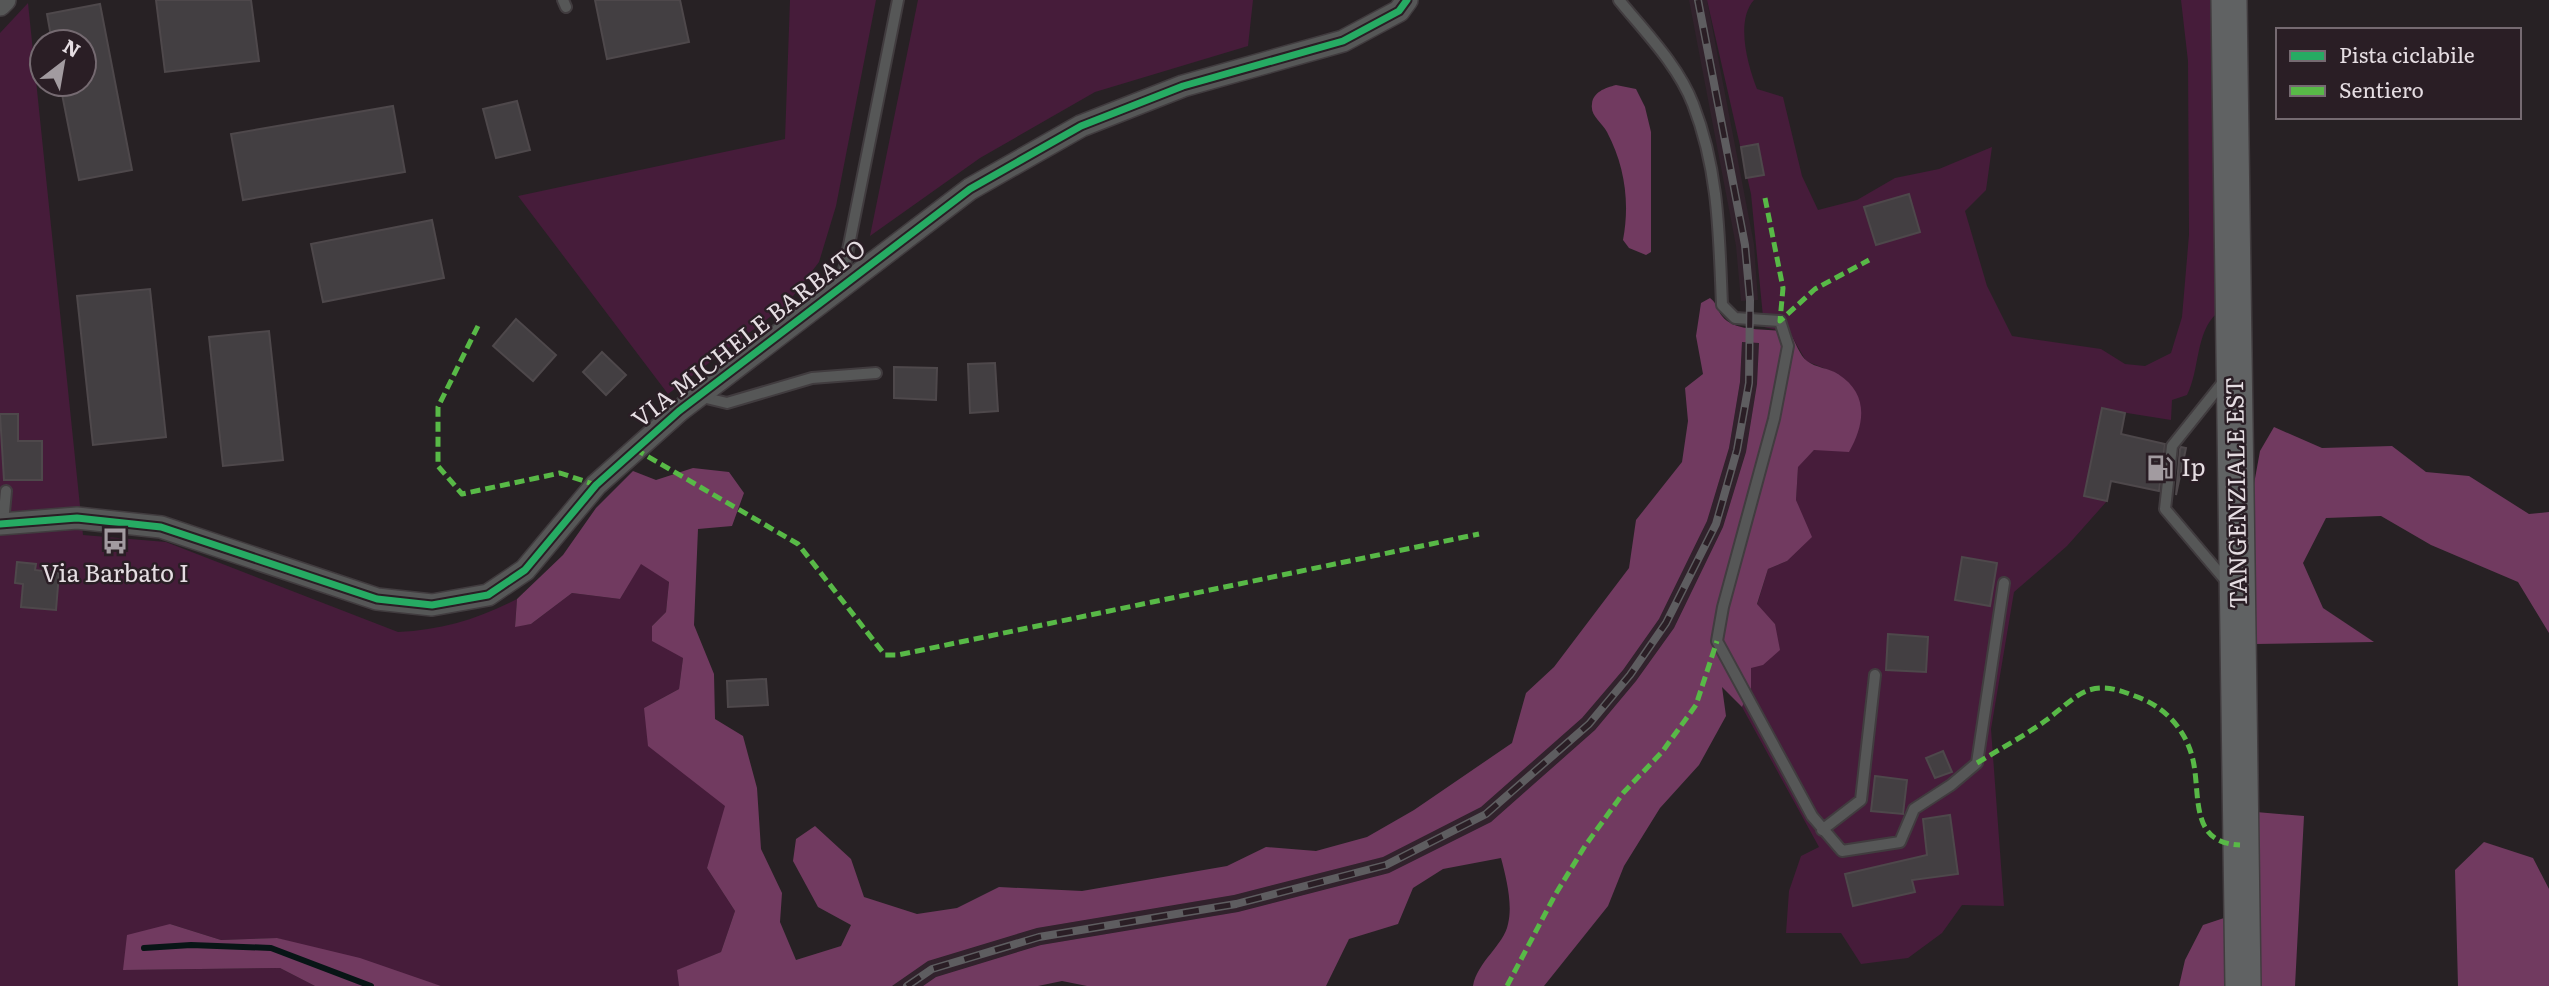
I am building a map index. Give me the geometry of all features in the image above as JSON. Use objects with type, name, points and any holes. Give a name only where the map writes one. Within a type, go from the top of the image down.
[{"type":"main road","name":"TANGENZIALE EST","points":[[2229,0],[2243,986]]},
{"type":"street","points":[[0,5],[5,0]]},
{"type":"street","name":"VIA MICHELE BARBATO","points":[[2,524],[77,518],[161,527],[377,599],[432,605],[488,595],[525,570],[596,485],[698,397],[841,285],[970,189],[1081,126],[1183,86],[1343,41],[1399,11],[1407,0]]},
{"type":"lane","points":[[841,285],[898,0]]},
{"type":"lane","points":[[1619,0],[1668,59],[1693,103],[1716,187],[1722,305],[1735,318],[1780,321],[1788,346],[1774,419],[1723,607],[1717,641],[1822,830],[1842,851],[1900,842],[1914,808],[1951,785],[1977,763],[2004,583]]},
{"type":"lane","points":[[2236,367],[2172,446],[2165,509],[2238,595]]},
{"type":"lane","points":[[698,397],[727,403],[812,378],[876,373]]},
{"type":"lane","points":[[2,524],[6,491]]},
{"type":"lane","points":[[1822,830],[1861,800],[1874,675]]},
{"type":"shaded area","points":[[790,0],[876,0],[836,206],[819,262],[787,304],[668,394],[518,196],[785,139]]},
{"type":"shaded area","points":[[918,0],[1253,0],[1248,46],[1095,92],[980,158],[870,236]]},
{"type":"shaded area","points":[[1689,0],[1707,0],[1754,244],[1758,300],[1741,301],[1736,246]]},
{"type":"shaded area","points":[[1707,0],[1754,0],[1748,9],[1744,31],[1750,68],[1757,89],[1783,97],[1802,176],[1818,210],[1857,200],[1895,178],[1939,169],[1992,147],[1986,190],[1965,211],[1987,286],[2012,336],[2101,349],[2125,364],[2145,366],[2171,353],[2182,317],[2189,235],[2188,61],[2181,0],[2212,0],[2217,313],[2210,321],[2201,341],[2187,395],[2172,400],[2171,420],[2102,409],[2084,496],[2107,501],[2067,546],[2014,592],[1991,729],[2004,906],[1962,905],[1942,933],[1908,958],[1861,964],[1841,933],[1786,933],[1789,891],[1801,856],[1819,847],[1742,707],[1751,688],[1751,667],[1775,624],[1757,605],[1768,569],[1787,561],[1801,515],[1796,500],[1798,466],[1814,450],[1838,374],[1806,361],[1790,333],[1764,327],[1751,194]]},
{"type":"shaded area","points":[[28,3],[31,28],[28,28],[28,98],[38,98],[83,535],[166,542],[398,632],[430,629],[459,622],[517,599],[515,626],[531,624],[572,593],[620,599],[641,563],[669,582],[666,612],[652,626],[683,658],[679,689],[644,708],[705,788],[726,806],[707,868],[735,911],[721,952],[678,970],[679,986],[441,986],[277,938],[221,940],[170,924],[123,970],[280,968],[315,986],[0,986],[0,33]]},
{"type":"shaded area","points":[[1616,85],[1636,89],[1645,107],[1651,132],[1651,252],[1646,255],[1629,248],[1623,240],[1626,199],[1622,171],[1605,128],[1592,108],[1597,94]]},
{"type":"shaded area","points":[[1710,298],[1728,322],[1744,328],[1790,333],[1804,359],[1834,372],[1848,382],[1859,400],[1861,420],[1849,452],[1814,450],[1798,467],[1796,500],[1812,537],[1787,561],[1768,569],[1757,604],[1775,624],[1780,650],[1763,665],[1751,668],[1751,688],[1742,707],[1722,687],[1726,716],[1699,765],[1660,808],[1624,866],[1608,906],[1544,986],[1473,986],[1475,977],[1506,932],[1508,924],[1509,899],[1501,858],[1443,869],[1413,888],[1398,924],[1349,939],[1326,986],[1087,986],[1062,981],[1038,986],[923,986],[936,977],[1041,945],[1238,912],[1389,873],[1491,822],[1595,730],[1636,681],[1674,628],[1723,527],[1746,452],[1757,384],[1759,343],[1742,342],[1740,382],[1729,448],[1707,521],[1659,619],[1623,670],[1582,718],[1481,807],[1383,857],[1234,895],[1037,928],[928,961],[892,986],[679,986],[677,970],[721,952],[735,911],[707,868],[725,806],[648,746],[644,708],[679,689],[683,658],[652,641],[652,626],[666,612],[669,582],[641,564],[620,599],[572,593],[531,624],[515,627],[517,599],[563,555],[596,508],[633,471],[656,480],[693,468],[729,472],[744,493],[732,526],[698,529],[694,625],[714,674],[715,719],[743,736],[757,788],[761,849],[782,893],[780,922],[796,960],[841,946],[851,925],[818,907],[793,861],[796,839],[815,826],[851,859],[864,897],[917,914],[957,908],[999,887],[1082,891],[1227,866],[1266,847],[1316,851],[1367,837],[1414,810],[1512,743],[1526,693],[1554,667],[1629,568],[1636,520],[1682,462],[1688,421],[1685,388],[1703,374],[1696,336],[1701,303]]},
{"type":"shaded area","points":[[1742,342],[1759,343],[1757,384],[1746,452],[1723,527],[1674,628],[1636,681],[1595,730],[1491,822],[1389,873],[1238,912],[1041,945],[936,977],[923,986],[892,986],[928,961],[1037,928],[1234,895],[1382,857],[1481,807],[1582,718],[1623,670],[1659,619],[1707,521],[1729,448],[1740,382]]},
{"type":"shaded area","points":[[2274,427],[2322,448],[2392,446],[2426,472],[2469,476],[2529,514],[2549,512],[2549,633],[2518,582],[2431,545],[2381,516],[2326,518],[2303,563],[2323,608],[2374,642],[2255,644],[2254,484],[2260,451]]},
{"type":"shaded area","points":[[2256,812],[2304,816],[2295,986],[2255,986]]},
{"type":"shaded area","points":[[2484,842],[2533,858],[2549,889],[2549,986],[2458,986],[2455,870]]},
{"type":"shaded area","points":[[2230,916],[2231,986],[2179,986],[2185,960],[2203,925]]},
{"type":"shaded area","points":[[170,924],[221,940],[277,938],[360,958],[441,986],[315,986],[280,968],[123,970],[127,935]]},
{"type":"building","points":[[156,0],[251,0],[259,61],[165,72]]},
{"type":"building","points":[[595,0],[680,0],[689,42],[607,59]]},
{"type":"building","points":[[100,4],[132,170],[79,180],[63,98],[98,98],[98,28],[50,28],[47,14]]},
{"type":"building","points":[[517,101],[530,150],[496,158],[483,109]]},
{"type":"building","points":[[393,106],[405,172],[243,200],[231,134]]},
{"type":"building","points":[[1758,144],[1764,175],[1746,178],[1741,147]]},
{"type":"building","points":[[1909,194],[1920,232],[1876,245],[1864,207]]},
{"type":"building","points":[[432,220],[444,278],[323,302],[311,244]]},
{"type":"building","points":[[150,289],[166,437],[93,445],[77,296]]},
{"type":"building","points":[[516,319],[556,355],[533,381],[493,346]]},
{"type":"building","points":[[269,331],[283,460],[223,466],[209,337]]},
{"type":"building","points":[[602,352],[626,375],[606,395],[583,372]]},
{"type":"building","points":[[995,363],[998,411],[970,413],[968,364]]},
{"type":"building","points":[[894,367],[937,368],[936,400],[894,398]]},
{"type":"building","points":[[2102,408],[2125,413],[2121,434],[2165,444],[2159,491],[2111,481],[2107,501],[2084,496]]},
{"type":"building","points":[[0,414],[18,414],[18,441],[42,441],[42,480],[4,480]]},
{"type":"building","points":[[2186,448],[2176,495],[2180,449]]},
{"type":"building","points":[[1962,557],[1997,563],[1990,606],[1955,600]]},
{"type":"building","points":[[17,562],[36,564],[35,570],[59,573],[56,610],[21,607],[23,584],[15,583]]},
{"type":"building","points":[[1888,634],[1928,637],[1926,672],[1886,670]]},
{"type":"building","points":[[766,679],[768,705],[728,707],[727,681]]},
{"type":"building","points":[[1943,751],[1952,772],[1935,778],[1926,758]]},
{"type":"building","points":[[1875,776],[1907,780],[1903,814],[1871,811]]},
{"type":"building","points":[[1950,815],[1958,874],[1912,880],[1915,892],[1853,906],[1845,874],[1927,855],[1923,819]]},
{"type":"waterway","points":[[144,948],[191,945],[271,948],[371,986]]},
{"type":"railway","points":[[907,986],[932,969],[1039,937],[1236,904],[1386,865],[1486,814],[1589,724],[1630,675],[1666,623],[1716,524],[1737,450],[1749,383],[1750,300],[1745,245],[1698,0]]},
{"type":"marked path","points":[[1765,198],[1783,288],[1780,321],[1815,289],[1869,260]]},
{"type":"marked path","points":[[478,326],[438,407],[438,466],[462,494],[560,473],[596,485]]},
{"type":"marked path","points":[[635,449],[798,544],[885,655],[898,655],[1479,534]]},
{"type":"marked path","points":[[1507,986],[1555,895],[1585,846],[1624,792],[1662,752],[1696,705],[1717,641]]},
{"type":"marked path","points":[[1977,763],[2037,727],[2083,692],[2101,688],[2123,692],[2146,700],[2164,712],[2179,729],[2193,760],[2200,815],[2205,827],[2212,836],[2240,845]]},
{"type":"cycle path","points":[[0,524],[77,518],[161,527],[377,599],[432,605],[488,595],[525,570],[596,485],[679,411],[970,189],[1081,126],[1183,86],[1343,41],[1399,11],[1407,0]]},
{"type":"place","name":"Ip","points":[[2160,468]]},
{"type":"place","name":"Via Barbato I","points":[[115,541]]}]
